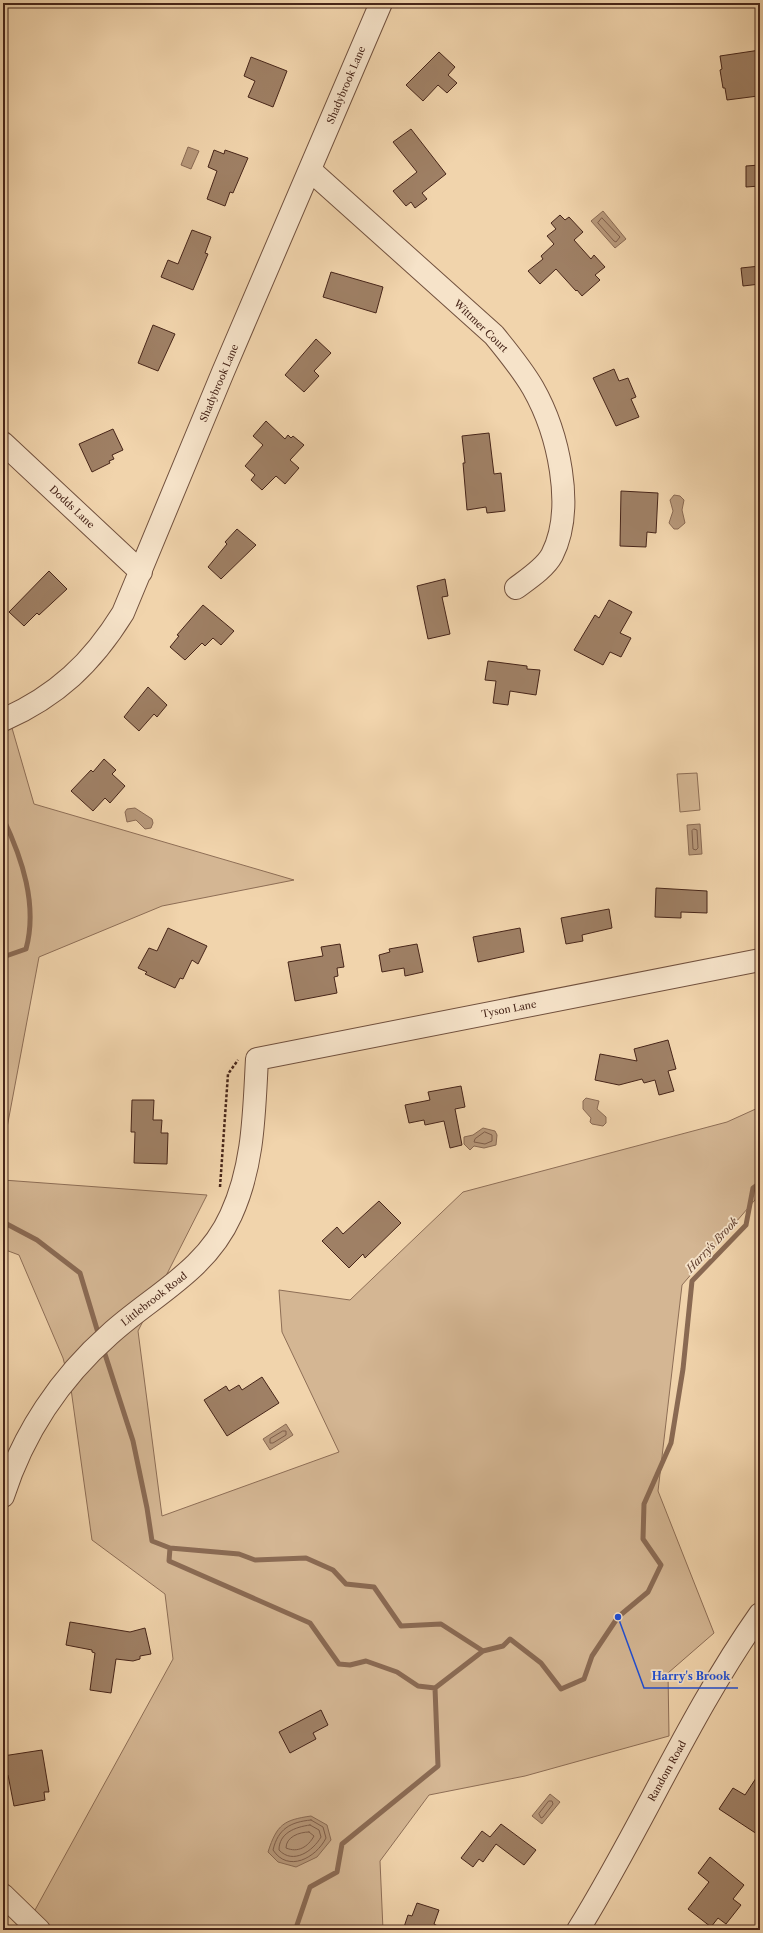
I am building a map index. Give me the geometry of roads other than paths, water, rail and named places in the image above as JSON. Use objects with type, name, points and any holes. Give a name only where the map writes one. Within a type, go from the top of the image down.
[{"type":"street","name":"Shadybrook Lane","points":[[3,720],[42,700],[65,683],[86,664],[107,638],[123,613],[223,372],[381,3]]},
{"type":"street","name":"Wittmer Court","points":[[310,170],[494,335],[516,360],[534,389],[546,415],[556,447],[562,481],[563,508],[560,532],[552,556],[538,571],[516,588]]},
{"type":"street","name":"Dodds Lane","points":[[3,443],[141,572]]},
{"type":"street","name":"Tyson Lane","points":[[249,1059],[760,960]]},
{"type":"street","name":"Littlebrook Road","points":[[3,1496],[11,1472],[28,1435],[50,1400],[78,1365],[110,1334],[177,1283],[198,1263],[216,1241],[231,1216],[242,1190],[249,1166],[252,1141],[249,1059]]},
{"type":"street","name":"Random Road","points":[[578,1930],[718,1680],[760,1614]]},
{"type":"street","points":[[3,1895],[38,1930]]},
{"type":"water","points":[[188,147],[199,151],[191,169],[181,165]]},
{"type":"water","points":[[603,211],[626,239],[615,248],[591,221]]},
{"type":"water","points":[[674,495],[680,496],[684,500],[682,510],[685,523],[678,529],[674,529],[669,523],[673,511],[670,500]]},
{"type":"water","points":[[135,808],[152,819],[153,823],[151,828],[145,829],[136,820],[127,822],[125,812],[127,809]]},
{"type":"water","points":[[700,824],[702,854],[689,855],[687,825]]},
{"type":"water","points":[[586,1098],[599,1101],[597,1109],[606,1117],[606,1123],[603,1126],[592,1124],[590,1122],[591,1118],[583,1109],[583,1101]]},
{"type":"water","points":[[483,1128],[495,1131],[497,1135],[496,1145],[484,1148],[474,1146],[470,1150],[464,1144],[464,1137],[473,1135]]},
{"type":"water","points":[[286,1424],[293,1435],[270,1450],[263,1439]]},
{"type":"water","points":[[550,1794],[560,1802],[542,1824],[532,1816]]},
{"type":"water","points":[[311,1816],[327,1825],[331,1840],[317,1857],[296,1867],[278,1862],[268,1852],[278,1829],[294,1819]]},
{"type":"waterway","points":[[3,818],[22,865],[29,899],[30,916],[26,949],[3,957]]},
{"type":"waterway","name":"Harry's Brook","points":[[298,1930],[297,1925],[310,1887],[337,1872],[342,1844],[438,1766],[435,1688],[483,1651],[503,1646],[510,1639],[541,1663],[561,1689],[584,1679],[592,1656],[618,1617],[648,1592],[661,1565],[643,1539],[644,1504],[671,1443],[683,1369],[692,1281],[746,1225],[753,1188],[760,1183]]},
{"type":"waterway","points":[[3,1222],[37,1240],[80,1273],[99,1336]]},
{"type":"waterway","points":[[103,1348],[133,1441],[147,1508],[152,1541],[170,1548],[169,1561],[310,1623],[339,1664],[350,1665],[366,1661],[397,1672],[418,1686],[435,1688]]},
{"type":"waterway","points":[[170,1548],[239,1554],[255,1560],[306,1558],[333,1570],[346,1584],[374,1587],[401,1626],[441,1624],[483,1651]]},
{"type":"place","name":"Harry's Brook","points":[[618,1617]]}]
